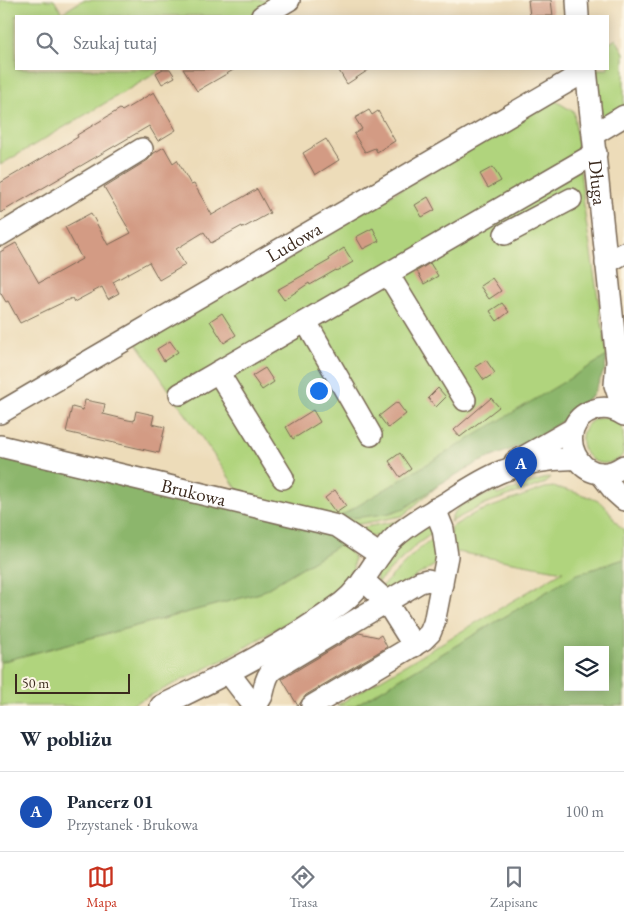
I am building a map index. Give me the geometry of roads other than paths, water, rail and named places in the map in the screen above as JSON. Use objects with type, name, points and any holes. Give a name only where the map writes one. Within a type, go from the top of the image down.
[{"type":"street","points":[[264,15],[290,0]]},
{"type":"street","name":"Długa","points":[[586,70],[599,186],[615,258],[619,371],[624,414]]},
{"type":"street","name":"Ludowa","points":[[0,413],[586,70]]},
{"type":"street","points":[[180,394],[560,174],[624,116]]},
{"type":"street","points":[[0,235],[142,149]]},
{"type":"street","points":[[560,174],[571,199]]},
{"type":"street","points":[[505,234],[599,186]]},
{"type":"street","points":[[388,274],[465,400]]},
{"type":"street","points":[[306,322],[371,435]]},
{"type":"street","points":[[598,408],[619,371]]},
{"type":"street","points":[[218,372],[283,478]]},
{"type":"street","points":[[161,706],[277,646],[343,602],[363,580],[380,555],[405,528],[502,471],[532,451],[573,429],[581,417],[598,408],[613,409],[624,414]]},
{"type":"street","points":[[573,429],[572,446],[577,459],[584,467],[600,473],[614,472],[624,466]]},
{"type":"street","name":"Brukowa","points":[[0,446],[338,526],[380,555]]},
{"type":"street","points":[[502,471],[546,461],[577,459]]},
{"type":"street","points":[[600,473],[624,500]]},
{"type":"street","points":[[312,706],[414,646],[430,633],[447,560],[442,526],[435,510]]},
{"type":"street","points":[[363,580],[379,592],[387,602],[414,646]]},
{"type":"street","points":[[228,672],[254,706],[262,698],[268,676],[272,670],[424,581],[442,584]]},
{"type":"place","name":"Pancerz 01","points":[[521,488]]}]
